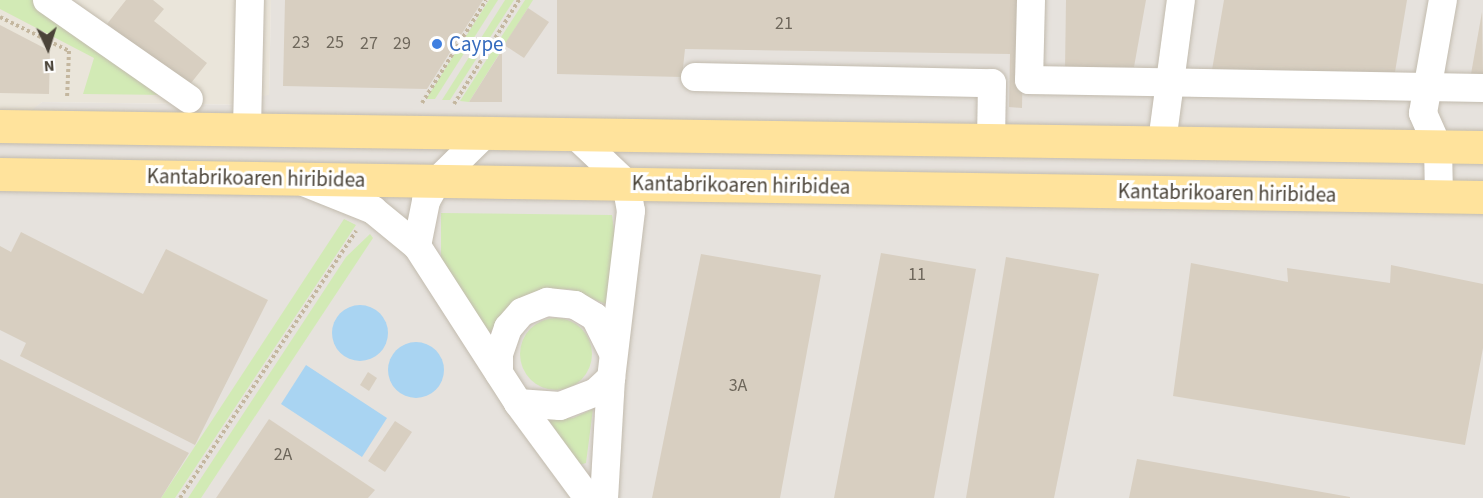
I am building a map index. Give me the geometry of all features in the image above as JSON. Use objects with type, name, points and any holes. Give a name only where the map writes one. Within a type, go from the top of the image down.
[{"type":"main road","points":[[0,126],[1483,147]]},
{"type":"main road","name":"Kantabrikoaren hiribidea","points":[[0,174],[288,176],[436,181],[1483,197]]},
{"type":"street","points":[[47,0],[189,99]]},
{"type":"street","points":[[247,129],[250,0]]},
{"type":"street","points":[[1031,0],[1029,80],[1483,88]]},
{"type":"street","points":[[1162,142],[1167,83],[1181,0]]},
{"type":"street","points":[[1439,196],[1438,147],[1424,113],[1443,0]]},
{"type":"street","points":[[695,77],[992,83],[991,139]]},
{"type":"street","points":[[417,246],[426,201],[436,181],[487,132]]},
{"type":"street","points":[[573,133],[626,183],[631,211],[612,365],[604,498]]},
{"type":"street","points":[[288,176],[373,210],[417,246],[518,403],[588,498]]},
{"type":"street","points":[[499,373],[499,354],[508,328],[522,312],[547,302],[575,305],[595,317],[612,365]]},
{"type":"street","points":[[518,403],[560,406],[596,392],[612,365]]},
{"type":"path","points":[[422,103],[486,0]]},
{"type":"path","points":[[436,132],[519,0]]},
{"type":"path","points":[[0,17],[69,51],[67,99]]},
{"type":"path","points":[[180,498],[362,223],[384,219]]},
{"type":"shaded area","points":[[0,0],[271,0],[269,96],[260,105],[42,102],[31,111],[0,111]]},
{"type":"shaded area","points":[[271,0],[1483,0],[1483,498],[0,498],[0,111],[30,111],[42,102],[260,105],[261,96],[269,95]]},
{"type":"green space","points":[[0,0],[34,0],[173,95],[83,94],[94,58],[0,9]]},
{"type":"green space","points":[[489,0],[498,0],[435,99],[426,99]]},
{"type":"green space","points":[[505,0],[514,0],[450,100],[442,100]]},
{"type":"green space","points":[[525,0],[533,0],[469,102],[460,101]]},
{"type":"green space","points":[[441,213],[612,215],[615,238],[606,304],[569,289],[537,291],[522,297],[489,333],[441,260]]},
{"type":"green space","points":[[344,219],[356,225],[175,498],[161,498]]},
{"type":"green space","points":[[370,234],[373,238],[201,498],[188,498],[346,257]]},
{"type":"green space","points":[[563,318],[582,328],[590,340],[592,354],[590,368],[582,380],[570,388],[549,390],[530,380],[522,368],[520,347],[530,328],[542,320]]},
{"type":"green space","points":[[593,409],[586,463],[579,465],[548,419],[573,418]]},
{"type":"water","points":[[360,305],[371,307],[380,313],[386,322],[388,333],[386,344],[380,353],[371,359],[360,361],[349,359],[340,353],[334,344],[332,333],[334,322],[340,313],[349,307]]},
{"type":"water","points":[[416,342],[427,344],[436,350],[442,359],[444,370],[442,381],[436,390],[427,396],[416,398],[405,396],[396,390],[390,381],[388,370],[390,359],[396,350],[405,344]]},
{"type":"water","points":[[306,365],[387,418],[362,457],[281,404]]},
{"type":"building","points":[[126,0],[153,0],[164,9],[154,21],[207,63],[187,88],[107,24]]},
{"type":"building","points":[[285,0],[483,0],[427,89],[283,86]]},
{"type":"building","points":[[557,0],[1024,0],[1022,108],[1009,107],[1010,54],[685,49],[682,77],[557,74]]},
{"type":"building","points":[[1066,0],[1146,0],[1134,67],[1065,70]]},
{"type":"building","points":[[1224,0],[1407,0],[1395,72],[1212,70]]},
{"type":"building","points":[[528,8],[549,22],[524,58],[504,45]]},
{"type":"building","points":[[1482,12],[1483,74],[1471,74]]},
{"type":"building","points":[[0,25],[50,51],[49,94],[0,93]]},
{"type":"building","points":[[502,50],[502,102],[469,102]]},
{"type":"building","points":[[21,232],[143,294],[166,249],[268,300],[195,445],[20,356],[26,343],[0,330],[0,246],[11,252]]},
{"type":"building","points":[[881,253],[976,269],[934,498],[834,498]]},
{"type":"building","points":[[701,254],[821,275],[780,498],[652,498]]},
{"type":"building","points":[[1006,257],[1099,274],[1054,498],[966,498]]},
{"type":"building","points":[[1191,263],[1288,282],[1287,268],[1390,283],[1391,265],[1483,284],[1483,348],[1465,445],[1173,396]]},
{"type":"building","points":[[0,359],[189,453],[161,498],[0,498]]},
{"type":"building","points":[[368,372],[377,378],[369,391],[360,385]]},
{"type":"building","points":[[269,419],[375,490],[368,498],[216,498]]},
{"type":"building","points":[[395,421],[412,432],[385,472],[368,461]]},
{"type":"building","points":[[1137,459],[1350,497],[1350,498],[1129,498]]},
{"type":"place","name":"Caype","points":[[437,44]]}]
